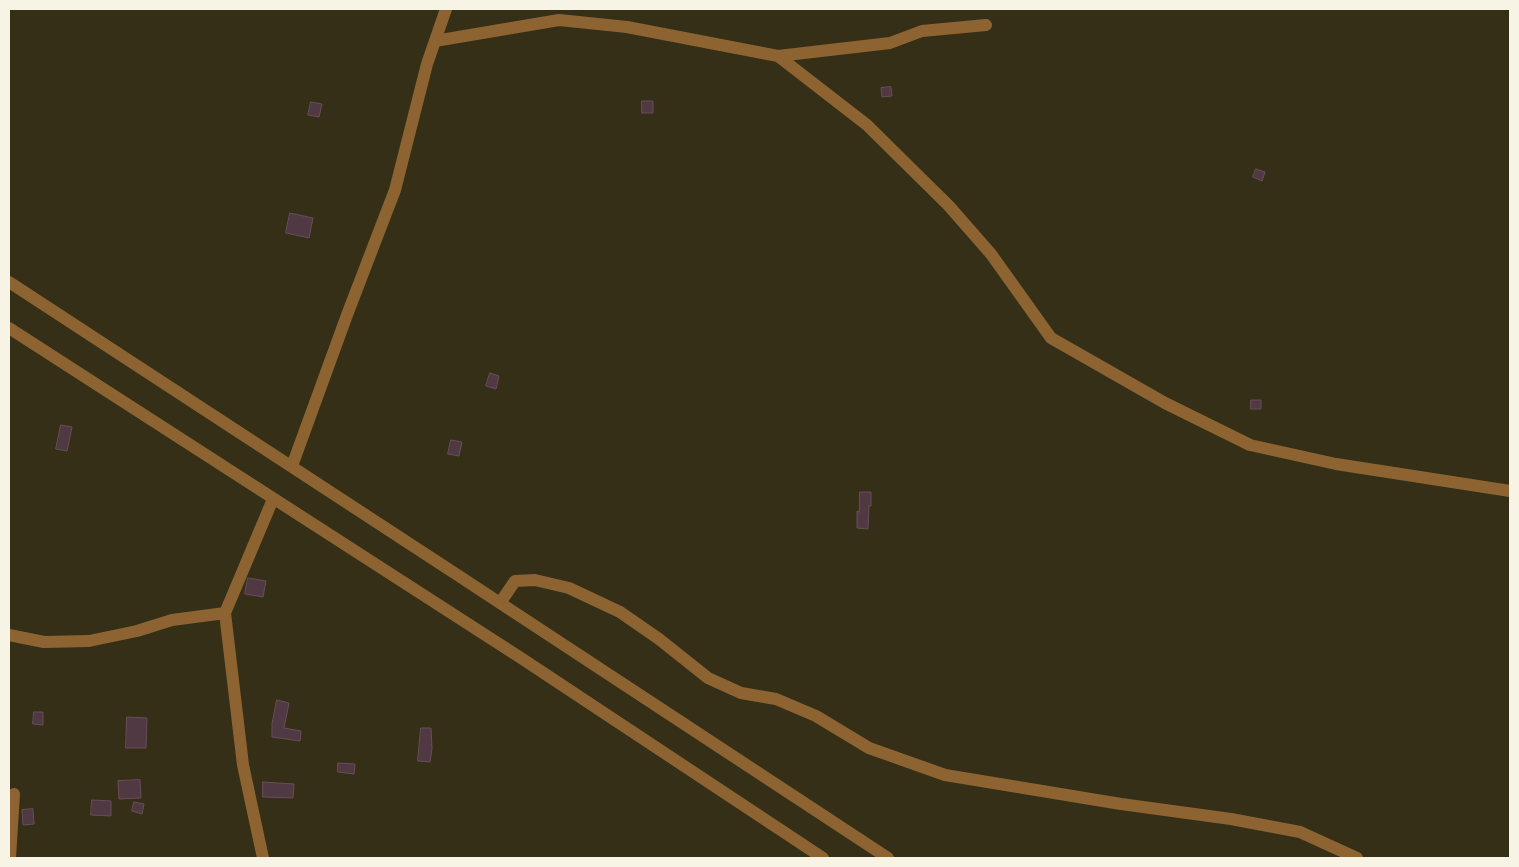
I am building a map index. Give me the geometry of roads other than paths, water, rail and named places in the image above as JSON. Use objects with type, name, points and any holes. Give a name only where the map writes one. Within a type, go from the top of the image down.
[{"type":"street","points":[[292,466],[396,190],[427,64],[446,9]]},
{"type":"street","points":[[435,41],[559,20],[627,27],[778,56],[890,43],[922,31],[986,25]]},
{"type":"street","points":[[778,56],[868,125],[950,206],[991,254],[1051,338],[1165,404],[1250,445],[1336,464],[1510,491]]},
{"type":"street","points":[[9,282],[888,858]]},
{"type":"street","points":[[9,328],[529,664],[823,858]]},
{"type":"street","points":[[263,858],[243,765],[225,613],[273,499]]},
{"type":"street","points":[[500,603],[515,581],[535,580],[569,588],[620,612],[659,638],[708,678],[741,693],[776,699],[816,716],[869,748],[945,775],[1121,804],[1231,819],[1300,832],[1357,858]]},
{"type":"street","points":[[9,635],[44,642],[89,642],[137,631],[172,620],[225,613]]},
{"type":"street","points":[[10,858],[14,794]]}]
